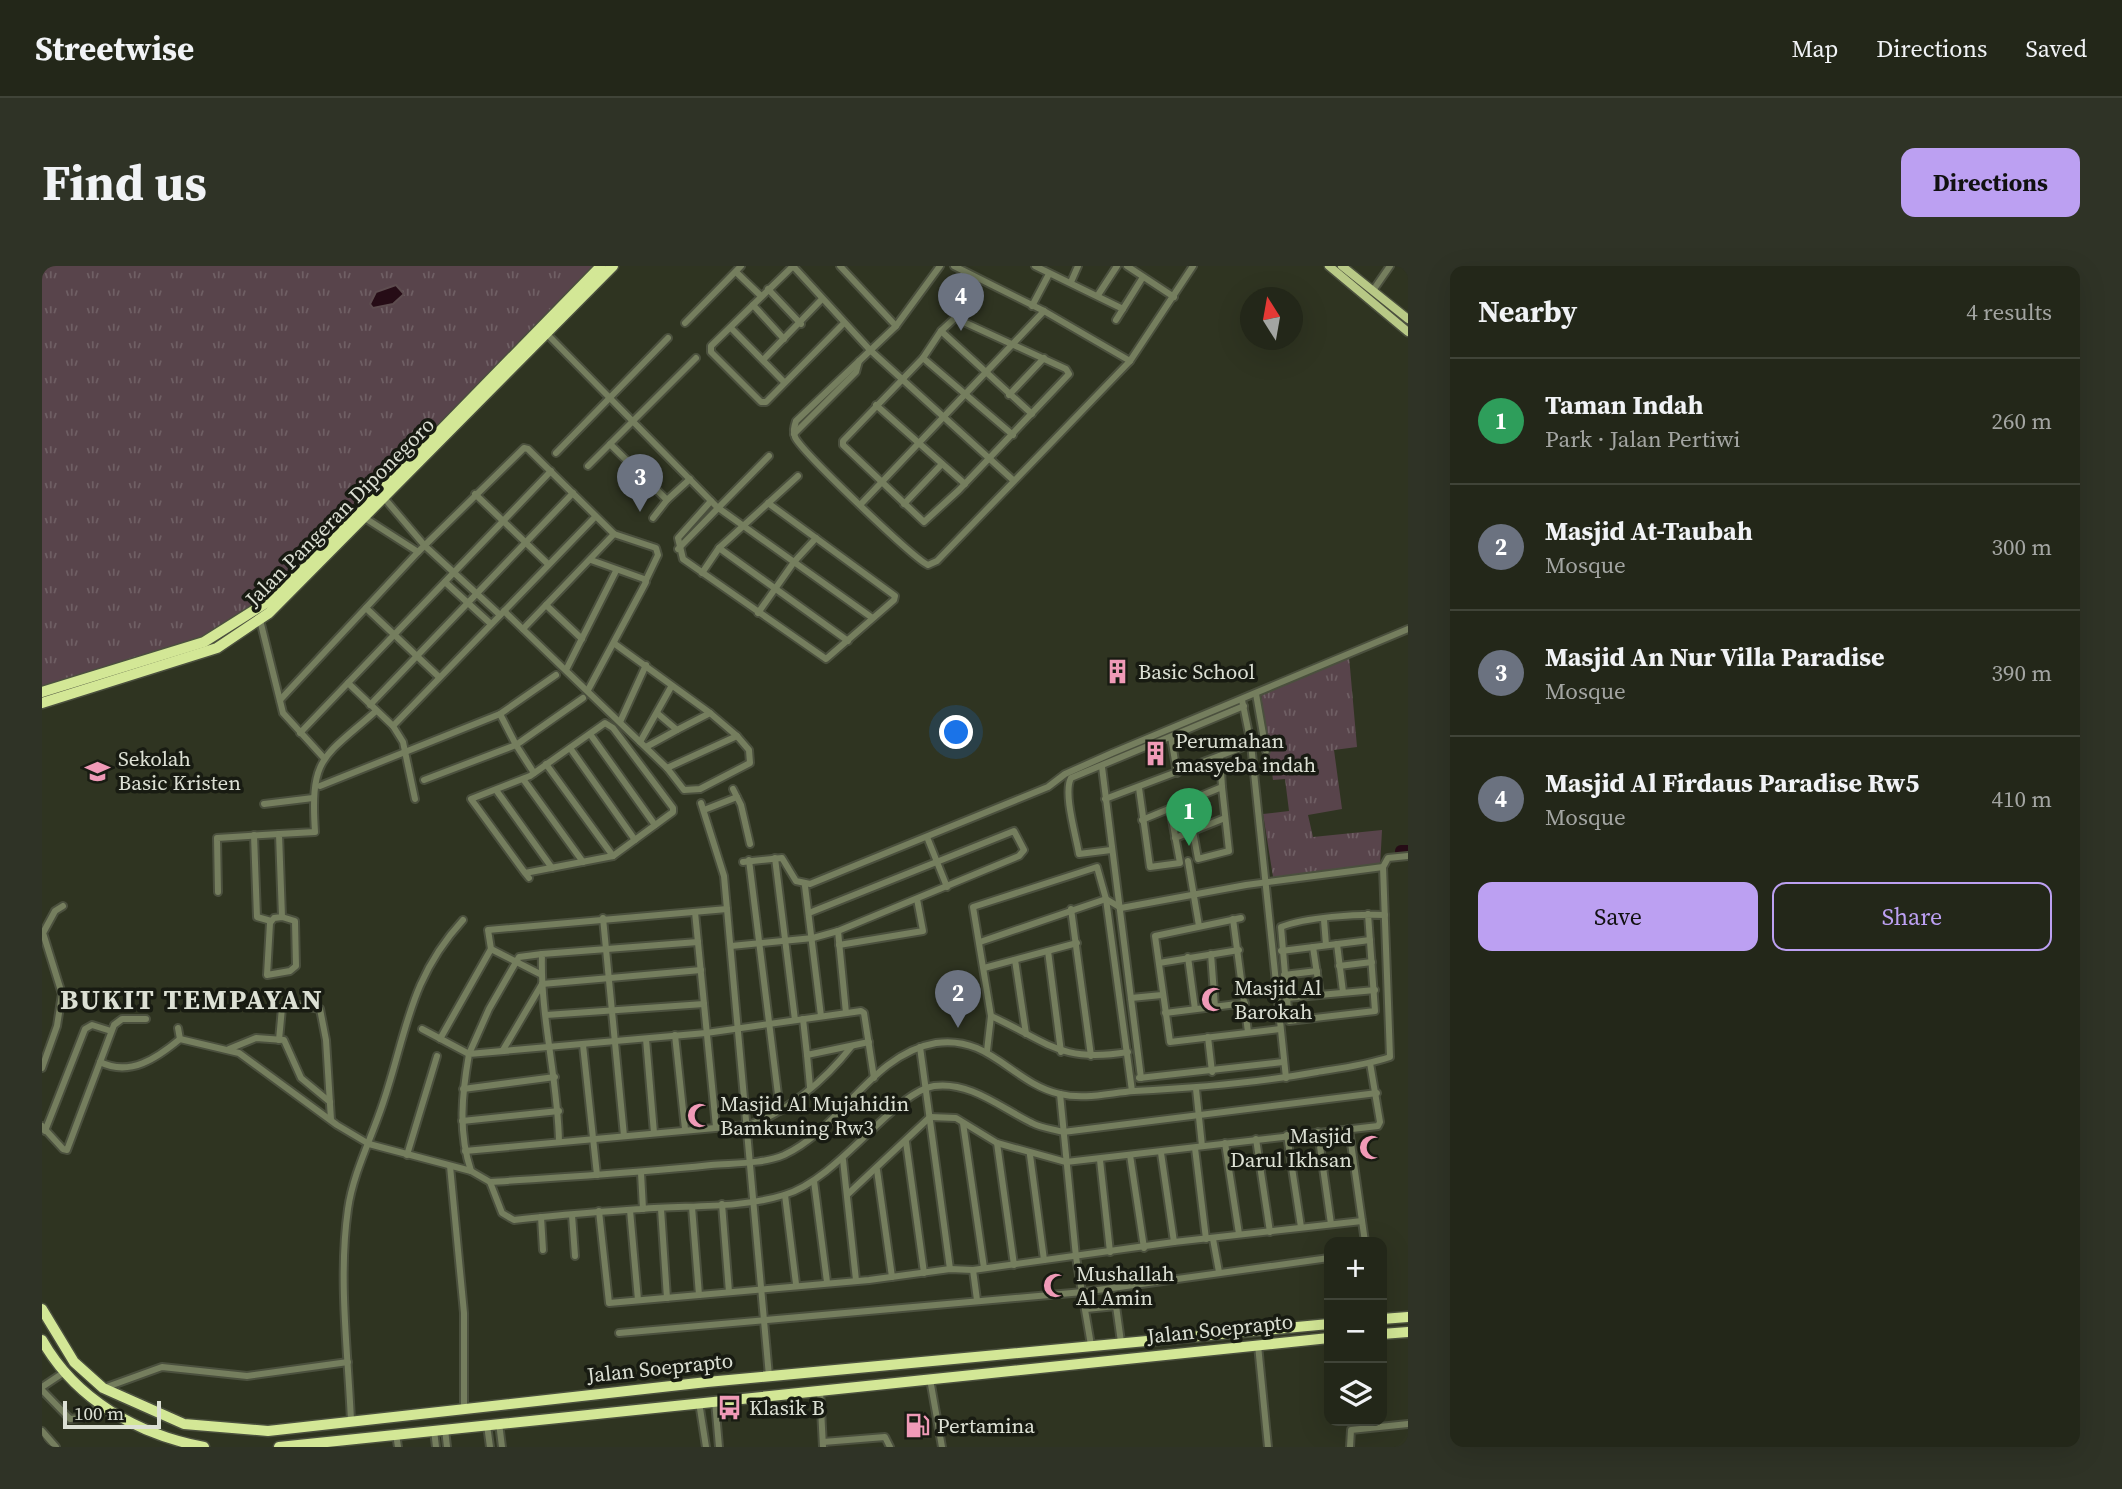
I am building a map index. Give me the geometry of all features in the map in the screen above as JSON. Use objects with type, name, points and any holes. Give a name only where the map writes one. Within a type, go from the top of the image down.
[{"type":"highway","name":"Jalan Pangeran Diponegoro","points":[[42,692],[204,642],[269,601],[317,557],[601,266]]},
{"type":"highway","name":"Jalan Pangeran Diponegoro","points":[[42,703],[217,648],[280,605],[612,266]]},
{"type":"highway","name":"Jalan Soeprapto","points":[[42,1309],[74,1362],[103,1388],[184,1424],[268,1431],[769,1376],[1324,1325]]},
{"type":"highway","points":[[1387,1319],[1408,1317]]},
{"type":"highway","points":[[1293,1328],[1294,1340]]},
{"type":"highway","points":[[1387,1334],[1408,1332]]},
{"type":"highway","name":"Jalan Soeprapto","points":[[279,1447],[1324,1338]]},
{"type":"highway","points":[[42,1340],[63,1373],[84,1394],[175,1444],[204,1447]]},
{"type":"main road","points":[[1329,266],[1408,332]]},
{"type":"main road","points":[[1342,266],[1374,289],[1408,319]]},
{"type":"street","points":[[840,266],[896,326]]},
{"type":"street","points":[[940,266],[896,326],[796,421],[794,434],[832,478],[923,563],[933,565],[1130,361],[1192,266]]},
{"type":"street","points":[[954,266],[1044,311],[1130,361]]},
{"type":"street","points":[[1035,266],[1123,309]]},
{"type":"street","points":[[1071,282],[1079,266]]},
{"type":"street","points":[[1098,295],[1117,266]]},
{"type":"street","points":[[1127,266],[1174,297]]},
{"type":"street","points":[[1374,289],[1390,266]]},
{"type":"street","points":[[844,323],[784,382],[769,401],[761,402],[710,352],[711,346],[792,267],[822,299],[870,351],[1013,480]]},
{"type":"street","points":[[685,323],[738,269],[761,296]]},
{"type":"street","points":[[1032,306],[1049,274]]},
{"type":"street","points":[[1116,320],[1143,277]]},
{"type":"street","points":[[768,289],[801,324]]},
{"type":"street","points":[[763,360],[801,324],[822,299]]},
{"type":"street","points":[[753,305],[784,339]]},
{"type":"street","points":[[861,504],[1044,311]]},
{"type":"street","points":[[955,318],[1045,358],[1066,369],[1069,374],[927,522],[881,483],[843,443],[923,358],[941,331],[955,318]]},
{"type":"street","points":[[731,328],[784,382]]},
{"type":"street","points":[[941,331],[986,375],[1032,414]]},
{"type":"street","points":[[546,333],[714,504],[871,617]]},
{"type":"street","points":[[556,453],[668,338]]},
{"type":"street","points":[[588,466],[696,358]]},
{"type":"street","points":[[923,358],[1013,435]]},
{"type":"street","points":[[1009,395],[1045,358]]},
{"type":"street","points":[[876,405],[965,484]]},
{"type":"street","points":[[610,444],[667,499]]},
{"type":"street","points":[[279,700],[418,552],[524,448],[614,534],[656,548],[658,555],[615,644],[588,690]]},
{"type":"street","points":[[768,503],[893,592],[894,600],[871,617],[848,641],[823,659],[683,559],[678,549],[678,538],[769,456]]},
{"type":"street","points":[[904,504],[942,464]]},
{"type":"street","points":[[300,733],[551,471]]},
{"type":"street","points":[[702,573],[719,548],[797,476]]},
{"type":"street","points":[[653,518],[667,499],[690,479]]},
{"type":"street","points":[[475,494],[548,564]]},
{"type":"street","points":[[218,892],[217,838],[315,832],[313,798],[323,757],[373,708],[417,655],[573,494]]},
{"type":"street","points":[[385,499],[425,546],[476,593],[523,629],[588,690],[667,768],[684,790],[701,789],[750,763],[749,750],[737,736],[710,713],[615,644]]},
{"type":"street","points":[[393,726],[595,517]]},
{"type":"street","points":[[365,518],[418,552]]},
{"type":"street","points":[[523,629],[614,534]]},
{"type":"street","points":[[758,613],[794,562],[816,538]]},
{"type":"street","points":[[719,548],[848,641]]},
{"type":"street","points":[[591,559],[616,571],[646,580]]},
{"type":"street","points":[[566,670],[616,571]]},
{"type":"street","points":[[445,582],[491,624]]},
{"type":"street","points":[[546,605],[582,639]]},
{"type":"street","points":[[366,608],[439,677]]},
{"type":"street","points":[[260,620],[284,713],[323,757]]},
{"type":"street","points":[[1111,850],[1080,855],[1070,807],[1068,784],[1071,778],[1171,737],[1243,703],[1256,694],[1408,629]]},
{"type":"street","points":[[620,722],[646,665]]},
{"type":"street","points":[[320,786],[500,714],[556,675]]},
{"type":"street","points":[[348,683],[400,734],[415,799]]},
{"type":"street","points":[[643,745],[671,687]]},
{"type":"street","points":[[1256,694],[1265,751]]},
{"type":"street","points":[[424,780],[516,745],[583,698]]},
{"type":"street","points":[[1243,703],[1251,744],[1286,1078]]},
{"type":"street","points":[[805,886],[1048,787],[1065,774],[1112,753],[1243,703]]},
{"type":"street","points":[[657,713],[677,730]]},
{"type":"street","points":[[643,745],[710,713]]},
{"type":"street","points":[[500,714],[534,773]]},
{"type":"street","points":[[605,723],[613,728],[673,808],[673,812],[613,856],[552,868],[527,876],[471,799],[523,779],[570,748],[605,723]]},
{"type":"street","points":[[590,734],[655,825]]},
{"type":"street","points":[[667,768],[737,736]]},
{"type":"street","points":[[1171,737],[1177,773]]},
{"type":"street","points":[[1105,799],[1251,744]]},
{"type":"street","points":[[570,748],[635,840]]},
{"type":"street","points":[[1139,788],[1150,867],[1228,852],[1220,755]]},
{"type":"street","points":[[546,764],[613,856]]},
{"type":"street","points":[[1102,767],[1141,1078]]},
{"type":"street","points":[[523,779],[583,862]]},
{"type":"street","points":[[1142,820],[1222,787]]},
{"type":"street","points":[[496,789],[552,868]]},
{"type":"street","points":[[733,789],[750,844]]},
{"type":"street","points":[[737,797],[703,806],[724,876],[769,1376]]},
{"type":"street","points":[[264,804],[313,798]]},
{"type":"street","points":[[1170,808],[1180,863]]},
{"type":"street","points":[[1175,838],[1225,817]]},
{"type":"street","points":[[731,946],[785,942],[838,932],[1019,856],[1024,850],[1015,831],[809,913]]},
{"type":"street","points":[[1193,831],[1199,859]]},
{"type":"street","points":[[279,834],[282,917]]},
{"type":"street","points":[[254,835],[257,917],[271,921],[282,917],[295,921],[296,966],[293,970],[267,975],[271,921]]},
{"type":"street","points":[[927,836],[947,887]]},
{"type":"street","points":[[180,1039],[229,1049],[260,1067],[331,1120],[369,1144],[471,1171],[490,1182],[640,1172],[774,1158],[795,1148],[873,1078],[920,1047],[957,1043],[987,1051],[1026,1080],[1060,1094],[1083,1096],[1196,1089],[1286,1078],[1370,1063],[1392,1054],[1383,867],[1386,859],[1408,856]]},
{"type":"street","points":[[775,858],[785,942],[807,1055],[810,1087]]},
{"type":"street","points":[[780,1111],[760,944],[746,861],[783,859],[791,875],[805,886],[821,1016]]},
{"type":"street","points":[[1188,861],[1199,926]]},
{"type":"street","points":[[987,1051],[991,1016],[980,942],[972,912],[976,904],[1094,866],[1100,870],[1106,899],[1132,1091]]},
{"type":"street","points":[[980,942],[1106,899],[1121,908],[1265,882],[1383,867]]},
{"type":"street","points":[[839,945],[923,931],[917,899]]},
{"type":"street","points":[[42,1068],[57,1026],[62,994],[43,933],[55,911],[63,906]]},
{"type":"street","points":[[440,1039],[491,949],[488,932],[491,928],[727,909]]},
{"type":"street","points":[[1071,909],[1091,1056]]},
{"type":"street","points":[[695,912],[716,1127]]},
{"type":"street","points":[[1368,915],[1376,1008],[1373,1012],[1293,1022],[1288,1019],[1282,926],[1368,915],[1385,915]]},
{"type":"street","points":[[603,918],[624,1136]]},
{"type":"street","points":[[1241,918],[1155,936],[1171,1043],[1280,1029]]},
{"type":"street","points":[[1233,919],[1248,1032]]},
{"type":"street","points":[[351,1422],[344,1261],[348,1206],[404,1026],[426,970],[440,945],[463,920]]},
{"type":"street","points":[[1324,920],[1326,945]]},
{"type":"street","points":[[838,932],[846,1013]]},
{"type":"street","points":[[1282,950],[1370,940]]},
{"type":"street","points":[[471,1171],[465,1151],[462,1121],[463,1089],[469,1055],[489,1009],[521,955],[698,942]]},
{"type":"street","points":[[984,968],[1077,943]]},
{"type":"street","points":[[1337,944],[1343,992]]},
{"type":"street","points":[[1314,947],[1320,994]]},
{"type":"street","points":[[491,949],[541,975]]},
{"type":"street","points":[[1158,963],[1239,950]]},
{"type":"street","points":[[1048,951],[1061,1052]]},
{"type":"street","points":[[542,954],[541,975],[559,1111],[559,1142]]},
{"type":"street","points":[[1211,954],[1214,1007]]},
{"type":"street","points":[[1188,957],[1195,1009]]},
{"type":"street","points":[[1015,960],[1026,1034]]},
{"type":"street","points":[[1339,967],[1372,962]]},
{"type":"street","points":[[542,984],[701,970]]},
{"type":"street","points":[[1284,975],[1317,971]]},
{"type":"street","points":[[503,1050],[542,984]]},
{"type":"street","points":[[1286,998],[1375,990]]},
{"type":"street","points":[[1131,998],[1163,995]]},
{"type":"street","points":[[1165,1013],[1245,1003]]},
{"type":"street","points":[[547,1014],[704,1004]]},
{"type":"street","points":[[279,1040],[282,1007],[298,1005],[320,1009],[326,1040],[331,1120]]},
{"type":"street","points":[[422,1029],[469,1055],[551,1045],[583,1045],[706,1033],[821,1016],[864,1013],[873,1078]]},
{"type":"street","points":[[991,1016],[1061,1052],[1091,1056],[1128,1052]]},
{"type":"street","points":[[111,1031],[92,1025],[85,1029],[43,1128],[67,1150],[111,1031],[122,1019],[146,1019]]},
{"type":"street","points":[[178,1028],[180,1039]]},
{"type":"street","points":[[675,1035],[685,1129]]},
{"type":"street","points":[[1208,1037],[1212,1072]]},
{"type":"street","points":[[229,1049],[256,1038],[279,1040],[286,1044],[304,1082],[330,1102]]},
{"type":"street","points":[[100,1062],[117,1069],[144,1063],[160,1056],[180,1039]]},
{"type":"street","points":[[646,1039],[654,1133]]},
{"type":"street","points":[[807,1055],[869,1042]]},
{"type":"street","points":[[583,1045],[597,1175]]},
{"type":"street","points":[[465,1151],[748,1125],[780,1111],[810,1087],[851,1047]]},
{"type":"street","points":[[920,1047],[950,1269]]},
{"type":"street","points":[[407,1155],[437,1056]]},
{"type":"street","points":[[1131,1079],[1283,1062]]},
{"type":"street","points":[[848,1194],[877,1170],[930,1117],[956,1118],[997,1143],[1030,1155],[1066,1163],[1380,1124],[1370,1063]]},
{"type":"street","points":[[463,1089],[555,1077]]},
{"type":"street","points":[[490,1182],[505,1217],[514,1220],[599,1211],[692,1207],[785,1195],[814,1181],[843,1160],[897,1108],[925,1088],[954,1086],[968,1090],[1035,1125],[1063,1132],[1377,1093]]},
{"type":"street","points":[[1196,1089],[1209,1239],[1219,1272]]},
{"type":"street","points":[[1060,1094],[1076,1257],[1091,1345]]},
{"type":"street","points":[[462,1121],[559,1111]]},
{"type":"street","points":[[962,1123],[984,1268]]},
{"type":"street","points":[[1349,1129],[1364,1237]]},
{"type":"street","points":[[1318,1132],[1331,1224]]},
{"type":"street","points":[[1287,1135],[1301,1227]]},
{"type":"street","points":[[1256,1139],[1270,1232]]},
{"type":"street","points":[[906,1142],[924,1273]]},
{"type":"street","points":[[997,1143],[1014,1265]]},
{"type":"street","points":[[1226,1143],[1239,1234]]},
{"type":"street","points":[[1161,1153],[1174,1242]]},
{"type":"street","points":[[1030,1155],[1045,1260]]},
{"type":"street","points":[[1130,1155],[1144,1248]]},
{"type":"street","points":[[843,1160],[856,1280]]},
{"type":"street","points":[[1100,1160],[1110,1252]]},
{"type":"street","points":[[450,1166],[464,1314],[464,1408]]},
{"type":"street","points":[[877,1170],[892,1277]]},
{"type":"street","points":[[640,1172],[643,1209]]},
{"type":"street","points":[[814,1181],[827,1282]]},
{"type":"street","points":[[785,1195],[796,1284]]},
{"type":"street","points":[[722,1204],[729,1292]]},
{"type":"street","points":[[692,1207],[699,1294]]},
{"type":"street","points":[[661,1209],[667,1298]]},
{"type":"street","points":[[631,1210],[638,1300]]},
{"type":"street","points":[[599,1211],[607,1302],[892,1277],[950,1269],[973,1270],[1174,1242],[1362,1221]]},
{"type":"street","points":[[572,1215],[575,1256]]},
{"type":"street","points":[[541,1217],[543,1251]]},
{"type":"street","points":[[619,1332],[1083,1292],[1324,1259]]},
{"type":"street","points":[[973,1270],[977,1300]]},
{"type":"street","points":[[1086,1309],[1116,1306],[1121,1342]]},
{"type":"street","points":[[1258,1345],[1268,1447]]},
{"type":"street","points":[[103,1388],[162,1367],[247,1376],[348,1362]]},
{"type":"street","points":[[63,1373],[42,1389],[71,1419],[81,1418],[102,1405]]},
{"type":"street","points":[[930,1379],[942,1447]]},
{"type":"street","points":[[820,1390],[823,1445],[885,1437],[890,1447]]},
{"type":"street","points":[[715,1401],[719,1447]]},
{"type":"street","points":[[699,1402],[706,1447]]},
{"type":"street","points":[[499,1423],[502,1447]]},
{"type":"street","points":[[487,1424],[490,1447]]},
{"type":"street","points":[[1350,1447],[1351,1430],[1408,1424]]},
{"type":"street","points":[[436,1447],[439,1429]]},
{"type":"street","points":[[439,1429],[447,1447]]},
{"type":"street","points":[[42,1431],[56,1447]]},
{"type":"street","points":[[396,1434],[398,1447]]},
{"type":"green space","points":[[42,266],[604,266],[280,597],[253,616],[196,646],[136,668],[42,695]]},
{"type":"green space","points":[[1349,656],[1357,747],[1334,750],[1342,809],[1308,815],[1313,837],[1382,830],[1380,867],[1274,883],[1263,814],[1289,811],[1285,779],[1273,780],[1261,695]]},
{"type":"shaded area","points":[[396,285],[404,294],[393,304],[373,308],[370,304],[376,292]]},
{"type":"waterway","points":[[1401,851],[1408,851]]},
{"type":"place","name":"Masjid Al Firdaus Paradise Rw5","points":[[961,331]]},
{"type":"place","name":"Masjid An Nur Villa Paradise","points":[[640,512]]},
{"type":"place","name":"Basic School","points":[[1118,672]]},
{"type":"place","name":"Perumahan masyeba indah","points":[[1155,753]]},
{"type":"place","name":"Sekolah Basic Kristen","points":[[98,771]]},
{"type":"place","name":"Taman Indah","points":[[1189,846]]},
{"type":"place","name":"Masjid Al Barokah","points":[[1214,1000]]},
{"type":"place","name":"Masjid At-Taubah","points":[[958,1028]]},
{"type":"place","name":"Masjid Al Mujahidin Bamkuning Rw3","points":[[700,1116]]},
{"type":"place","name":"Masjid Darul Ikhsan","points":[[1372,1148]]},
{"type":"place","name":"Mushallah Al Amin","points":[[1056,1286]]},
{"type":"place","name":"Klasik B","points":[[729,1408]]},
{"type":"place","name":"Pertamina","points":[[917,1426]]},
{"type":"district","name":"BUKIT TEMPAYAN","points":[[192,999]]}]
